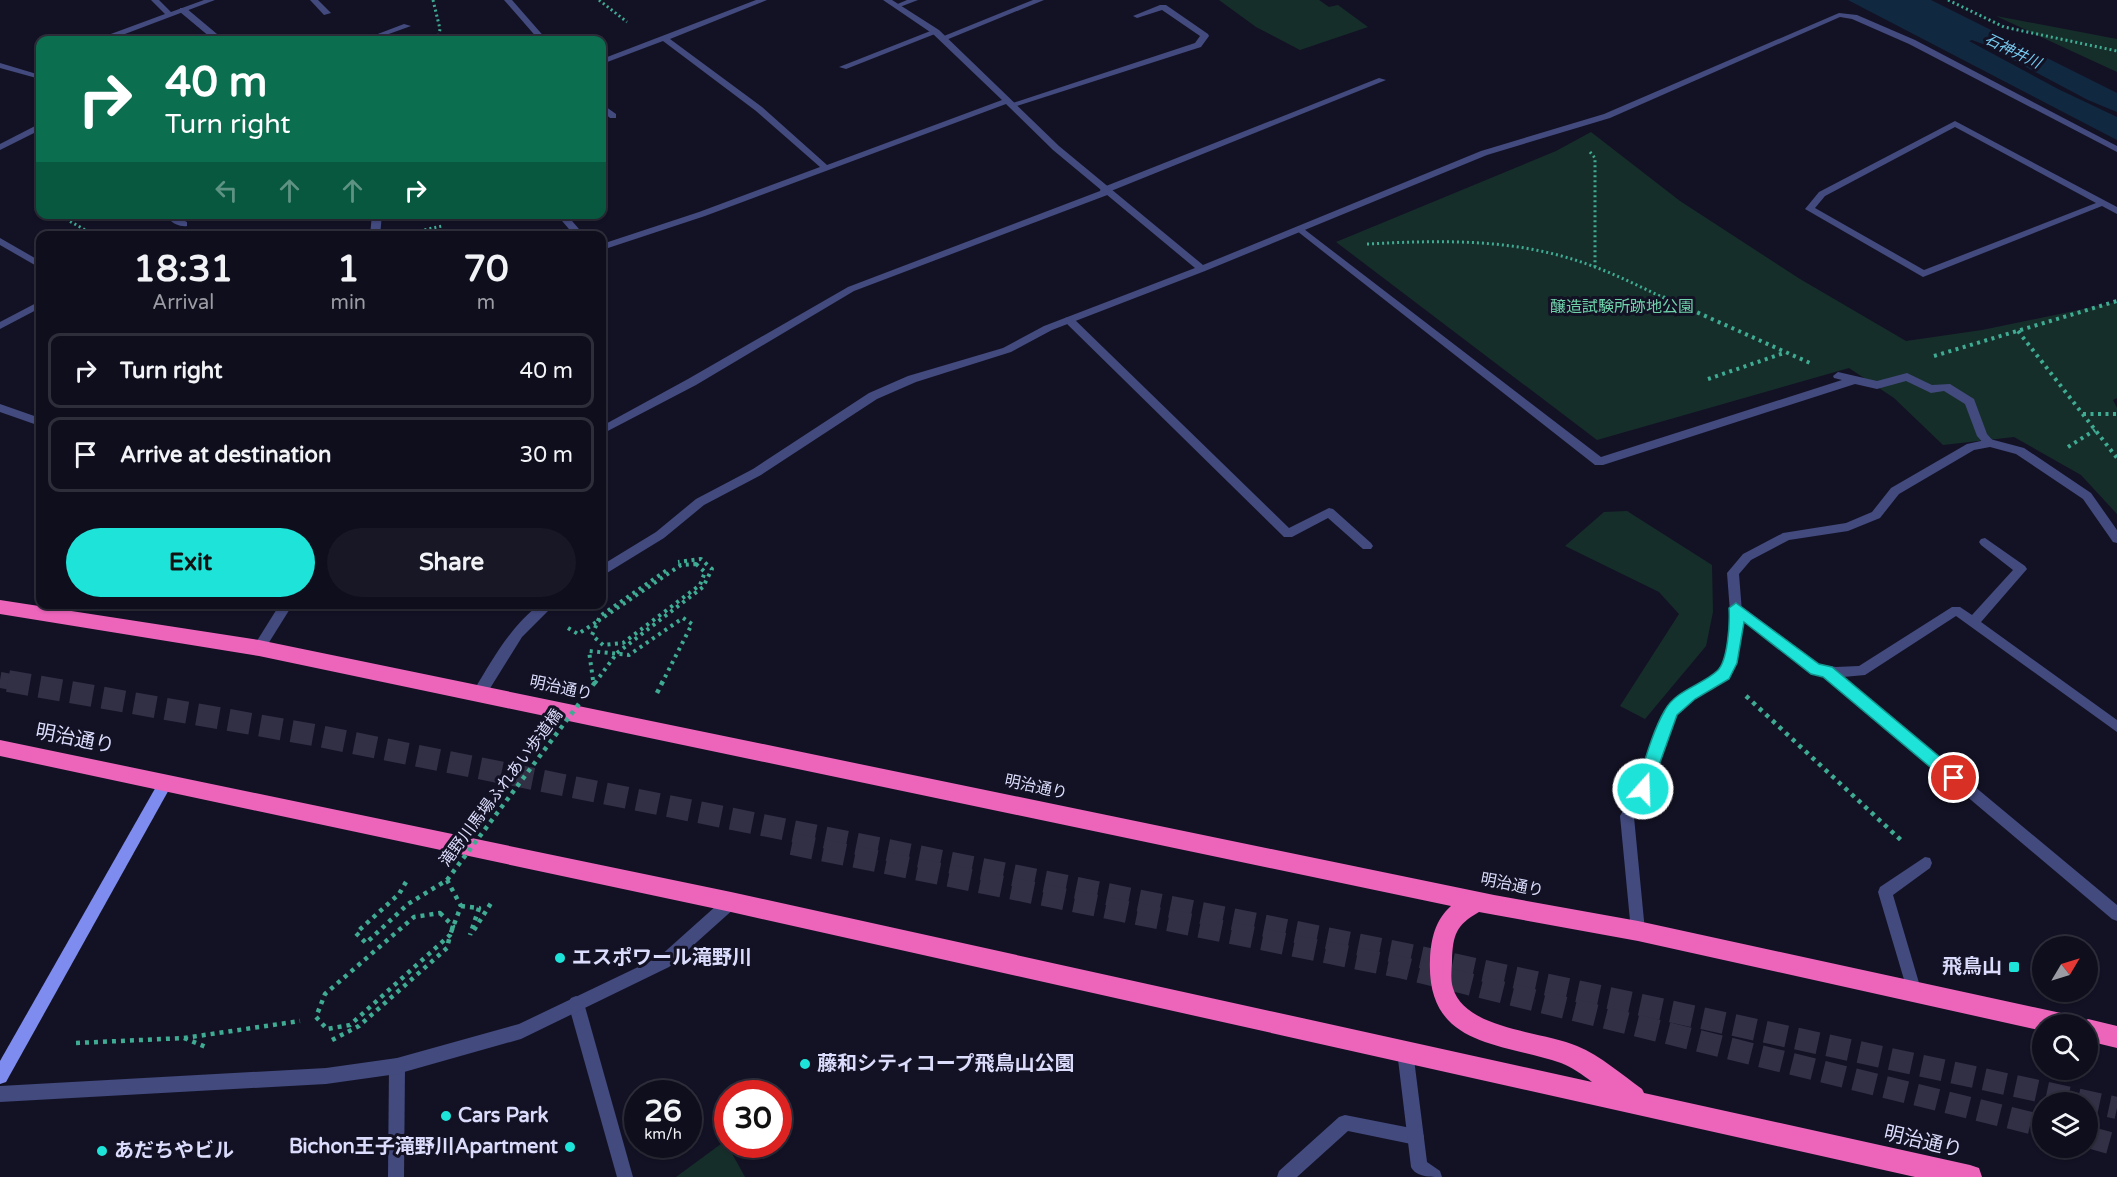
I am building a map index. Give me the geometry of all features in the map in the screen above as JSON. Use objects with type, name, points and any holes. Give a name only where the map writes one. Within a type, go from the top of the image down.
[{"type":"highway","name":"明治通り","points":[[0,607],[259,648],[1478,901],[1638,932],[2032,1018]]},
{"type":"highway","name":"明治通り","points":[[0,748],[731,902],[1970,1177]]},
{"type":"highway","points":[[1478,901],[1453,916],[1445,927],[1441,942],[1441,988],[1455,1012],[1493,1035],[1566,1053],[1643,1103]]},
{"type":"highway","points":[[2098,1032],[2117,1037]]},
{"type":"street","points":[[155,0],[170,15]]},
{"type":"street","points":[[114,36],[211,0]]},
{"type":"street","points":[[314,0],[327,14]]},
{"type":"street","points":[[508,0],[540,36]]},
{"type":"street","points":[[606,61],[763,0]]},
{"type":"street","points":[[887,0],[939,35],[1056,148],[1105,191],[1202,269]]},
{"type":"street","points":[[897,6],[914,0]]},
{"type":"street","points":[[843,67],[1040,0]]},
{"type":"street","points":[[606,246],[702,214],[1009,103],[1198,45],[1204,36],[1163,7],[1137,16]]},
{"type":"street","points":[[183,10],[214,36]]},
{"type":"street","points":[[606,569],[660,535],[699,502],[757,472],[873,396],[912,379],[1007,350],[1047,328],[1202,269],[1485,153],[1607,116],[1839,15],[1854,17],[1912,42],[2117,148]]},
{"type":"street","points":[[377,36],[406,26]]},
{"type":"street","points":[[665,39],[759,109],[826,168]]},
{"type":"street","points":[[0,65],[36,76]]},
{"type":"street","points":[[30,74],[36,71]]},
{"type":"street","points":[[606,428],[692,382],[851,289],[1105,191],[1382,80]]},
{"type":"street","points":[[606,110],[613,116]]},
{"type":"street","points":[[2103,203],[1923,274],[1810,208],[1822,194],[1955,124],[2117,210]]},
{"type":"street","points":[[0,147],[36,129]]},
{"type":"street","points":[[565,219],[576,231]]},
{"type":"street","points":[[1300,229],[1599,462],[1855,380]]},
{"type":"street","points":[[0,242],[36,264]]},
{"type":"street","points":[[0,326],[36,306]]},
{"type":"street","points":[[1070,320],[1288,534],[1329,512],[1366,546]]},
{"type":"street","points":[[1838,376],[1877,385],[1907,377],[1931,389],[1946,387],[1970,402],[1982,436],[1990,443],[2020,451],[2087,496],[2117,538]]},
{"type":"street","points":[[0,408],[36,421]]},
{"type":"street","points":[[1638,932],[1627,816],[1643,789],[1671,712],[1690,695],[1724,675],[1732,653],[1737,624],[1733,573],[1746,557],[1786,536],[1848,527],[1876,515],[1895,491],[1971,447],[1990,443]]},
{"type":"street","points":[[1973,623],[2021,570],[1985,542]]},
{"type":"street","points":[[1736,608],[1816,669],[1827,671],[1861,671],[1956,610],[2117,727]]},
{"type":"street","points":[[259,648],[284,609]]},
{"type":"street","points":[[479,694],[505,648],[534,614],[542,609]]},
{"type":"street","points":[[1827,671],[2117,914]]},
{"type":"street","points":[[0,1076],[166,782]]},
{"type":"street","points":[[1915,993],[1885,892],[1925,863]]},
{"type":"street","points":[[0,1094],[326,1076],[397,1066],[521,1030],[664,962],[731,902]]},
{"type":"street","points":[[576,1003],[625,1177]]},
{"type":"street","points":[[1405,1051],[1419,1167],[1434,1177]]},
{"type":"street","points":[[396,1177],[397,1066]]},
{"type":"street","points":[[1284,1177],[1345,1123],[1416,1137]]},
{"type":"path","points":[[433,0],[440,29],[439,36]]},
{"type":"path","points":[[1948,0],[2004,27],[2117,51]]},
{"type":"path","points":[[1586,147],[1595,158],[1595,267]]},
{"type":"path","points":[[66,219],[87,231]]},
{"type":"path","points":[[417,231],[442,225]]},
{"type":"path","points":[[1364,244],[1485,241],[1529,248],[1595,267],[1838,376]]},
{"type":"path","points":[[1907,377],[1935,356],[2117,301]]},
{"type":"path","points":[[2018,331],[2117,458]]},
{"type":"path","points":[[1708,380],[1785,352]]},
{"type":"path","points":[[2083,414],[2117,414]]},
{"type":"path","points":[[2064,450],[2095,430]]},
{"type":"path","name":"滝野川馬場ふれあい歩道橋","points":[[447,880],[617,653],[704,587],[712,569],[701,558],[680,561],[600,616],[596,625],[592,635],[603,645],[623,643],[700,585],[705,572],[696,564],[681,565],[625,602],[606,615],[597,621],[578,634]]},
{"type":"path","points":[[593,680],[589,651],[629,655],[683,618],[692,624],[657,693]]},
{"type":"path","points":[[1724,675],[1925,863]]},
{"type":"path","points":[[328,1041],[359,1026],[447,948],[450,937],[453,926],[440,913],[414,917],[325,994],[316,1017],[327,1029],[350,1025],[427,957],[435,949],[444,941],[452,934],[461,906],[447,880],[408,904],[366,943],[356,933],[399,894],[406,882]]},
{"type":"path","points":[[461,906],[479,908],[470,935],[493,900]]},
{"type":"path","points":[[76,1043],[184,1038],[300,1021]]},
{"type":"path","points":[[184,1038],[213,1049]]},
{"type":"green space","points":[[1219,0],[1319,0],[1329,7],[1338,5],[1368,27],[1300,50],[1256,27]]},
{"type":"green space","points":[[1996,16],[2117,39],[2117,72]]},
{"type":"green space","name":"醸造試験所跡地公園","points":[[1591,132],[1680,201],[1800,279],[1906,341],[1982,330],[2117,302],[2117,398],[2113,400],[2117,408],[2117,514],[2081,475],[2014,437],[1943,445],[1894,398],[1849,368],[1597,440],[1336,242],[1556,151]]},
{"type":"green space","points":[[1627,511],[1712,565],[1713,612],[1706,646],[1645,719],[1620,706],[1679,614],[1659,592],[1565,546],[1604,512]]},
{"type":"green space","points":[[714,1149],[714,1158],[734,1158],[745,1177],[676,1177]]},
{"type":"water","name":"石神井川","points":[[1848,0],[1931,0],[2117,93],[2117,112],[2088,100],[1983,44],[1969,41],[2058,89],[2117,117],[2117,140]]},
{"type":"tunnel","points":[[0,680],[17,683]]},
{"type":"tunnel","points":[[8,681],[314,735],[1406,954],[2117,1108]]},
{"type":"tunnel","points":[[792,844],[1404,968],[2032,1123]]},
{"type":"tunnel","points":[[2098,1140],[2117,1145]]},
{"type":"place","name":"エスポワール滝野川","points":[[560,958]]},
{"type":"place","name":"飛鳥山","points":[[2014,967]]},
{"type":"place","name":"藤和シティコープ飛鳥山公園","points":[[805,1064]]},
{"type":"place","name":"Cars Park","points":[[446,1116]]},
{"type":"place","name":"Bichon王子滝野川Apartment","points":[[570,1147]]},
{"type":"place","name":"あだちやビル","points":[[102,1151]]},
{"type":"route","points":[[1643,789],[1671,712],[1690,695],[1724,675],[1730,663],[1737,624],[1736,608],[1816,669],[1827,671],[1954,778]]}]
